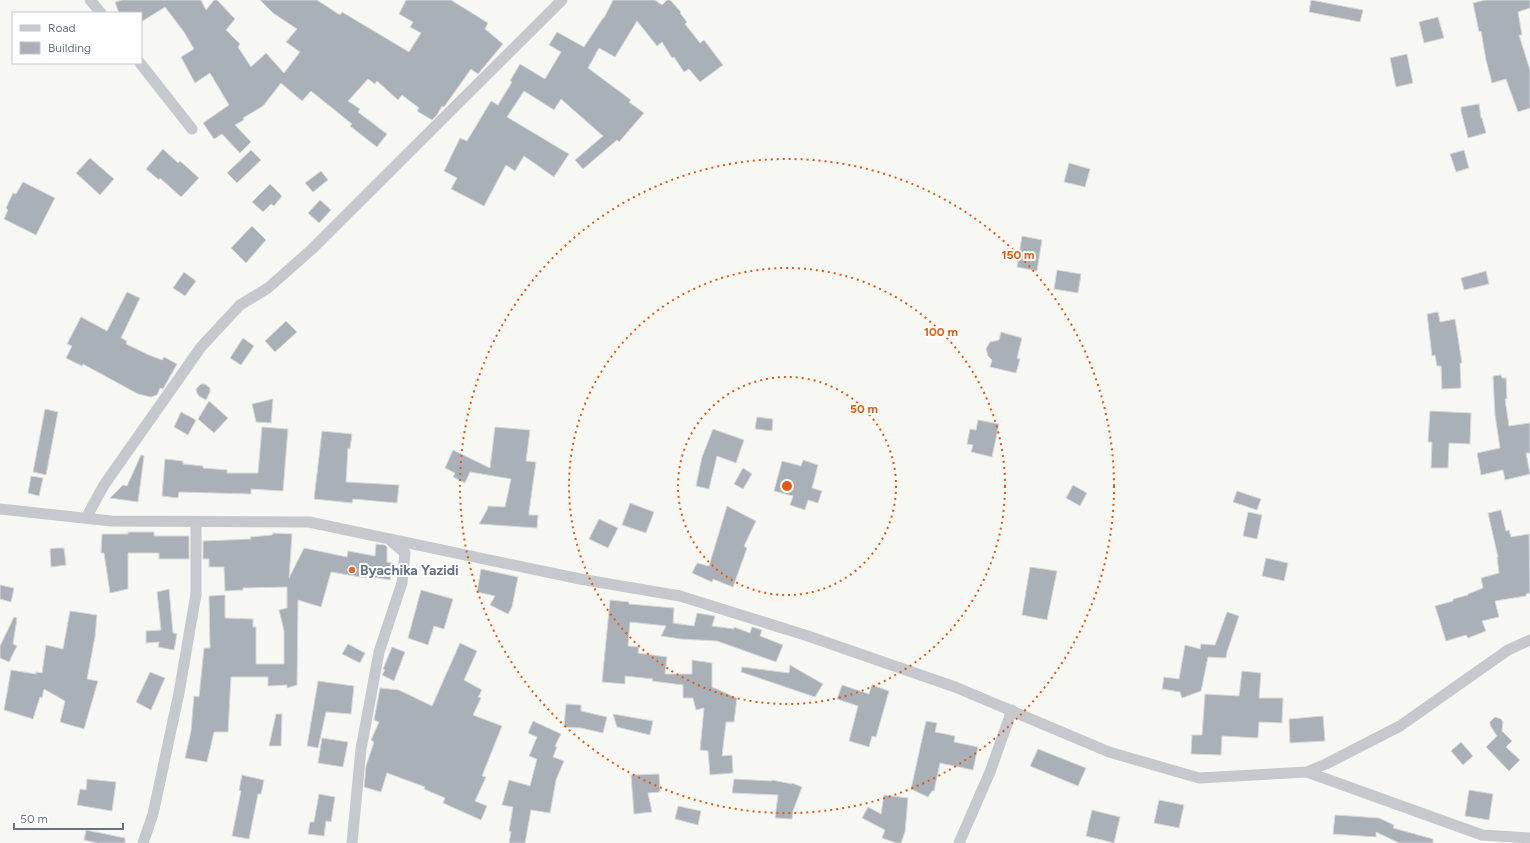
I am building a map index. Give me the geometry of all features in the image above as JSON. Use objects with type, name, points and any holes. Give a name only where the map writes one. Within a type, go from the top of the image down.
[{"type":"street","points":[[90,0],[100,12]]},
{"type":"street","points":[[86,518],[104,485],[127,450],[202,347],[235,310],[240,305],[268,288],[311,250],[562,0]]},
{"type":"street","points":[[141,64],[192,129]]},
{"type":"street","points":[[0,509],[111,521],[309,522],[388,538],[421,547],[580,579],[680,596],[808,636],[955,686],[1109,752],[1199,778],[1307,772],[1326,764],[1400,726],[1508,650],[1530,640]]},
{"type":"street","points":[[143,843],[153,814],[178,700],[195,602],[196,522]]},
{"type":"street","points":[[352,843],[361,749],[380,652],[402,583],[405,552],[388,538]]},
{"type":"street","points":[[958,843],[990,772],[1012,710]]},
{"type":"street","points":[[1307,772],[1482,835],[1530,838]]},
{"type":"building","points":[[122,0],[201,0],[206,10],[214,0],[217,0],[235,19],[226,30],[240,44],[238,47],[251,67],[266,53],[284,73],[300,52],[286,42],[297,29],[273,13],[260,0],[317,0],[340,15],[342,12],[409,52],[421,33],[410,27],[413,22],[399,14],[406,0],[451,0],[488,23],[485,29],[503,44],[478,74],[471,69],[444,107],[442,106],[432,120],[417,111],[419,108],[402,95],[398,100],[377,81],[375,84],[368,79],[348,101],[360,109],[358,112],[387,134],[377,147],[350,126],[352,124],[311,91],[302,101],[281,83],[263,106],[243,118],[244,120],[235,125],[251,142],[240,153],[222,134],[214,139],[203,123],[229,105],[210,73],[195,83],[181,57],[194,49],[184,32],[165,7],[142,21],[142,12],[119,12],[115,2]]},
{"type":"building","points":[[613,0],[655,0],[662,5],[667,0],[670,0],[681,12],[680,13],[687,22],[685,24],[700,43],[704,40],[723,65],[700,82],[689,69],[684,72],[674,57],[672,58],[662,42],[657,46],[637,21],[615,57],[599,48],[588,68],[631,100],[629,102],[644,113],[619,142],[617,140],[583,169],[575,160],[603,136],[561,99],[554,110],[524,91],[507,117],[569,154],[554,177],[524,156],[515,171],[506,165],[484,206],[451,189],[457,178],[444,171],[460,138],[467,141],[491,101],[498,105],[512,82],[510,81],[520,64],[545,79],[561,52],[549,45],[557,32],[584,47],[604,18]]},
{"type":"building","points":[[1311,0],[1363,10],[1360,22],[1309,12]]},
{"type":"building","points":[[1485,0],[1530,0],[1530,8],[1518,12],[1522,35],[1519,35],[1530,70],[1530,108],[1518,112],[1506,79],[1492,83],[1481,31],[1479,32],[1473,3]]},
{"type":"building","points":[[1438,17],[1444,38],[1424,43],[1419,22]]},
{"type":"building","points":[[1407,54],[1413,83],[1396,87],[1390,58]]},
{"type":"building","points":[[1479,104],[1481,118],[1486,133],[1468,138],[1461,107]]},
{"type":"building","points":[[163,149],[178,163],[180,161],[199,178],[181,197],[160,178],[159,180],[146,169]]},
{"type":"building","points":[[251,150],[261,160],[237,183],[227,173]]},
{"type":"building","points":[[1464,150],[1469,168],[1456,172],[1450,154]]},
{"type":"building","points":[[90,158],[114,179],[100,195],[76,173]]},
{"type":"building","points":[[1069,163],[1090,169],[1085,187],[1064,182]]},
{"type":"building","points":[[321,171],[328,180],[313,192],[305,183]]},
{"type":"building","points":[[23,182],[55,198],[36,235],[4,219],[8,210],[6,208],[13,193],[16,194]]},
{"type":"building","points":[[270,184],[282,196],[274,206],[271,204],[263,212],[252,202]]},
{"type":"building","points":[[320,200],[331,210],[319,223],[308,213]]},
{"type":"building","points":[[252,226],[266,240],[246,263],[231,248]]},
{"type":"building","points":[[1022,236],[1042,240],[1037,271],[1017,267]]},
{"type":"building","points":[[1057,270],[1081,274],[1078,293],[1054,289]]},
{"type":"building","points":[[1486,271],[1489,284],[1464,290],[1461,278]]},
{"type":"building","points":[[184,272],[196,281],[185,296],[173,288]]},
{"type":"building","points":[[127,292],[140,298],[121,338],[127,341],[126,344],[149,355],[162,360],[164,357],[177,364],[163,389],[160,388],[157,395],[151,397],[138,394],[83,364],[82,366],[66,358],[72,346],[67,344],[81,317],[107,331]]},
{"type":"building","points":[[1438,312],[1440,322],[1455,319],[1462,363],[1460,363],[1461,388],[1442,389],[1441,366],[1437,366],[1435,355],[1432,356],[1427,314]]},
{"type":"building","points":[[286,321],[297,332],[275,352],[265,341]]},
{"type":"building","points":[[1001,332],[1022,338],[1017,358],[1020,359],[1016,373],[990,367],[992,360],[988,356],[986,349],[990,342],[999,340]]},
{"type":"building","points":[[243,338],[254,346],[241,365],[230,358]]},
{"type":"building","points":[[1501,375],[1502,378],[1506,378],[1507,399],[1505,399],[1509,426],[1530,423],[1530,453],[1526,453],[1530,474],[1505,480],[1503,470],[1481,475],[1477,453],[1500,448],[1495,415],[1493,376]]},
{"type":"building","points":[[201,384],[205,384],[210,388],[210,392],[206,400],[197,393],[196,389]]},
{"type":"building","points":[[273,399],[271,423],[256,422],[252,404]]},
{"type":"building","points":[[209,401],[228,418],[214,433],[198,419]]},
{"type":"building","points":[[45,409],[58,412],[46,475],[33,472]]},
{"type":"building","points":[[1430,411],[1471,413],[1470,444],[1449,443],[1448,468],[1431,468],[1432,442],[1428,442]]},
{"type":"building","points":[[181,412],[196,420],[188,435],[174,427]]},
{"type":"building","points":[[757,417],[773,419],[772,431],[755,429]]},
{"type":"building","points":[[978,420],[999,424],[992,457],[971,452],[973,445],[967,444],[970,429],[976,430]]},
{"type":"building","points":[[262,427],[288,429],[283,491],[251,489],[251,494],[179,492],[178,498],[162,496],[165,459],[183,461],[183,464],[203,466],[203,468],[227,470],[227,473],[258,473]]},
{"type":"building","points":[[495,427],[530,430],[526,461],[536,462],[529,515],[538,515],[537,528],[479,524],[488,506],[505,507],[511,479],[470,472],[465,483],[453,477],[455,473],[445,468],[453,450],[490,468]]},
{"type":"building","points":[[713,429],[744,440],[736,463],[717,456],[709,489],[696,486],[702,457]]},
{"type":"building","points":[[322,431],[352,434],[350,449],[348,448],[346,482],[399,485],[397,503],[353,499],[352,503],[314,499]]},
{"type":"building","points":[[141,455],[144,456],[138,502],[110,498],[123,485],[127,486]]},
{"type":"building","points":[[803,460],[818,465],[812,488],[822,491],[818,503],[808,500],[805,510],[790,505],[793,496],[774,491],[782,461],[801,466]]},
{"type":"building","points":[[743,468],[752,474],[743,489],[734,484]]},
{"type":"building","points":[[31,476],[43,478],[39,496],[28,493]]},
{"type":"building","points":[[1073,485],[1087,493],[1080,506],[1066,498]]},
{"type":"building","points":[[1237,491],[1261,499],[1257,510],[1233,502]]},
{"type":"building","points":[[630,503],[654,512],[646,533],[622,525]]},
{"type":"building","points":[[727,506],[756,521],[744,546],[747,548],[733,587],[713,579],[712,582],[692,573],[697,563],[709,566]]},
{"type":"building","points":[[1501,510],[1506,531],[1509,530],[1511,537],[1529,534],[1530,593],[1526,594],[1526,596],[1495,601],[1499,617],[1482,621],[1486,631],[1468,638],[1466,635],[1446,641],[1435,606],[1453,601],[1453,599],[1468,595],[1483,588],[1481,578],[1499,573],[1498,557],[1488,513]]},
{"type":"building","points":[[1248,512],[1262,515],[1257,539],[1243,536]]},
{"type":"building","points":[[599,519],[618,528],[608,548],[589,539]]},
{"type":"building","points":[[128,532],[154,532],[154,536],[189,536],[189,559],[159,559],[159,553],[128,553],[128,589],[110,593],[104,553],[101,553],[102,534],[128,534]]},
{"type":"building","points":[[273,533],[292,534],[289,578],[304,548],[347,557],[348,551],[375,556],[376,544],[385,545],[387,547],[387,562],[393,563],[390,580],[366,576],[366,578],[331,572],[321,607],[298,600],[297,685],[287,688],[287,685],[268,686],[268,677],[231,677],[228,732],[214,732],[207,762],[185,758],[191,731],[194,696],[199,697],[204,648],[210,648],[209,596],[225,595],[225,618],[253,619],[253,627],[256,627],[256,664],[284,664],[284,631],[279,610],[287,608],[287,587],[243,588],[243,590],[225,591],[224,567],[209,567],[209,559],[203,559],[203,541],[251,539],[250,537],[272,535]]},
{"type":"building","points":[[64,548],[66,565],[51,567],[50,549]]},
{"type":"building","points":[[1266,558],[1288,563],[1284,581],[1262,576]]},
{"type":"building","points":[[1030,567],[1057,571],[1047,620],[1022,615]]},
{"type":"building","points":[[481,569],[518,577],[512,607],[508,614],[490,605],[495,596],[477,592]]},
{"type":"building","points":[[0,585],[14,588],[11,602],[0,599]]},
{"type":"building","points":[[169,589],[173,633],[177,634],[174,650],[158,647],[159,642],[146,643],[146,631],[161,630],[157,592]]},
{"type":"building","points":[[421,590],[453,599],[444,629],[434,626],[428,645],[408,638]]},
{"type":"building","points":[[610,600],[629,602],[629,604],[674,608],[673,623],[694,626],[697,613],[715,616],[712,626],[734,629],[734,627],[750,633],[752,627],[762,630],[760,636],[783,645],[776,662],[717,641],[681,639],[661,636],[666,626],[630,622],[628,646],[639,647],[638,653],[667,657],[665,674],[692,674],[692,660],[712,663],[712,687],[737,698],[734,722],[726,722],[722,756],[732,755],[733,773],[710,775],[708,751],[700,750],[704,708],[696,710],[693,698],[683,698],[683,685],[652,681],[653,679],[625,676],[625,684],[602,682]]},
{"type":"building","points":[[70,611],[97,615],[95,637],[87,679],[98,681],[84,729],[60,722],[65,701],[44,689],[42,698],[40,697],[33,719],[4,710],[11,670],[36,674],[36,672],[42,673],[46,645],[63,649]]},
{"type":"building","points":[[1227,612],[1239,616],[1226,658],[1208,657],[1201,691],[1182,698],[1180,692],[1162,689],[1164,677],[1179,679],[1185,645],[1200,649],[1201,644],[1215,645]]},
{"type":"building","points":[[14,617],[17,618],[13,644],[17,646],[9,662],[0,658],[0,646]]},
{"type":"building","points":[[460,643],[477,651],[464,680],[482,690],[478,697],[481,698],[473,715],[502,726],[482,776],[486,777],[475,801],[487,806],[481,820],[443,803],[445,798],[424,789],[425,787],[387,773],[381,792],[364,787],[366,766],[374,742],[371,740],[379,722],[374,720],[380,688],[399,690],[432,706]]},
{"type":"building","points":[[348,644],[365,653],[360,663],[342,654]]},
{"type":"building","points":[[392,647],[405,652],[394,681],[382,675]]},
{"type":"building","points":[[790,665],[823,684],[815,697],[741,672],[742,667],[789,673]]},
{"type":"building","points":[[1242,671],[1261,673],[1259,698],[1283,698],[1282,723],[1259,722],[1258,738],[1222,736],[1221,755],[1191,754],[1192,735],[1202,735],[1205,694],[1239,696]]},
{"type":"building","points":[[150,672],[165,678],[151,710],[136,702]]},
{"type":"building","points":[[318,681],[354,686],[351,714],[326,712],[318,748],[307,746]]},
{"type":"building","points":[[842,685],[869,694],[872,685],[889,691],[876,737],[872,736],[869,747],[849,741],[858,706],[837,699]]},
{"type":"building","points":[[566,704],[581,705],[581,711],[607,717],[603,733],[581,728],[564,727]]},
{"type":"building","points":[[276,714],[282,714],[281,746],[269,746]]},
{"type":"building","points":[[613,714],[653,721],[650,735],[617,727]]},
{"type":"building","points":[[1323,716],[1325,741],[1290,743],[1289,719]]},
{"type":"building","points":[[1495,717],[1501,719],[1503,722],[1502,731],[1512,741],[1506,747],[1520,760],[1509,771],[1486,747],[1497,736],[1490,725],[1490,722]]},
{"type":"building","points":[[533,721],[561,734],[555,746],[557,747],[553,757],[564,761],[556,780],[550,813],[531,810],[525,843],[509,843],[511,832],[509,831],[513,807],[502,805],[509,780],[530,786],[537,759],[529,756],[537,737],[528,733]]},
{"type":"building","points":[[926,721],[937,723],[935,732],[955,736],[954,742],[978,747],[973,770],[940,763],[934,791],[932,791],[928,797],[911,789]]},
{"type":"building","points":[[322,738],[348,742],[343,767],[318,763]]},
{"type":"building","points":[[1461,742],[1473,756],[1463,765],[1451,751]]},
{"type":"building","points":[[1038,749],[1086,768],[1078,786],[1030,766]]},
{"type":"building","points":[[659,774],[660,792],[648,793],[652,812],[634,814],[631,775]]},
{"type":"building","points":[[242,775],[264,780],[261,794],[258,794],[249,839],[232,836],[241,791],[239,790]]},
{"type":"building","points":[[87,779],[116,782],[112,811],[77,805],[80,789],[86,790]]},
{"type":"building","points":[[734,779],[772,780],[792,783],[802,787],[793,811],[792,819],[775,818],[778,795],[732,793]]},
{"type":"building","points":[[1469,790],[1493,794],[1489,820],[1465,816]]},
{"type":"building","points":[[319,794],[335,797],[331,822],[326,821],[324,836],[308,834],[310,822],[314,822]]},
{"type":"building","points":[[884,795],[908,798],[905,832],[901,843],[896,843],[882,838],[885,830],[862,818],[868,807],[881,814]]},
{"type":"building","points":[[1159,800],[1184,805],[1179,828],[1154,823]]},
{"type":"building","points":[[678,806],[701,811],[698,825],[675,819]]},
{"type":"building","points":[[1092,810],[1120,817],[1114,843],[1086,836]]},
{"type":"building","points":[[1335,815],[1379,818],[1394,825],[1393,828],[1433,839],[1433,843],[1399,843],[1376,832],[1376,837],[1333,834]]},
{"type":"building","points":[[86,830],[125,838],[125,843],[97,843],[84,840]]},
{"type":"place","name":"Byachika Yazidi","points":[[352,570]]}]
